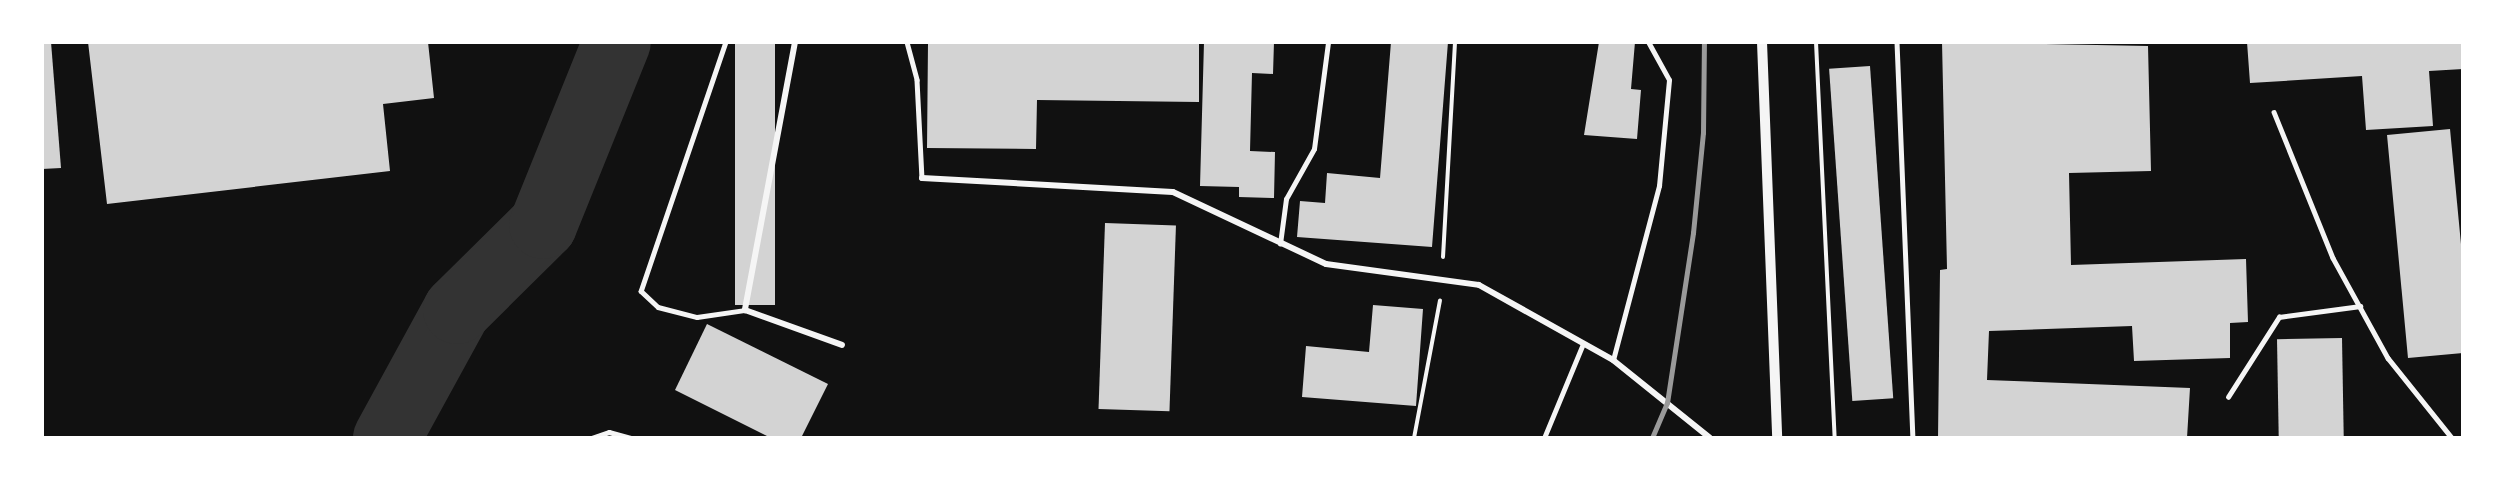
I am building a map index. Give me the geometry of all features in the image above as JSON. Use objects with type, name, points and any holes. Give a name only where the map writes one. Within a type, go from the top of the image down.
[{"type":"street","points":[[795,42],[745,310],[843,345]]},
{"type":"street","points":[[1762,42],[1777,438]]},
{"type":"street","points":[[921,178],[1173,192],[1326,264],[1442,278],[1479,285],[1613,360],[1710,438]]},
{"type":"lane","points":[[726,42],[640,291],[658,307],[697,317],[745,310]]},
{"type":"lane","points":[[907,42],[917,80],[921,178]]},
{"type":"lane","points":[[1280,244],[1286,199],[1314,149],[1328,42]]},
{"type":"lane","points":[[1613,360],[1659,186],[1669,80],[1648,42]]},
{"type":"lane","points":[[1897,42],[1913,438]]},
{"type":"lane","points":[[2274,112],[2333,258],[2388,358],[2452,438]]},
{"type":"lane","points":[[2228,397],[2279,317],[2360,306]]},
{"type":"lane","points":[[1544,438],[1583,344]]},
{"type":"lane","points":[[592,438],[609,432],[632,438]]},
{"type":"path","points":[[1414,438],[1437,330],[1455,42]]},
{"type":"path","points":[[1816,42],[1834,438]]},
{"type":"building","points":[[42,42],[51,42],[61,168],[42,169]]},
{"type":"building","points":[[88,42],[428,42],[434,98],[383,104],[390,171],[107,204]]},
{"type":"building","points":[[735,42],[775,42],[775,305],[735,305]]},
{"type":"building","points":[[928,42],[1199,42],[1199,102],[1037,100],[1036,149],[927,148]]},
{"type":"building","points":[[1204,42],[1274,42],[1273,74],[1252,73],[1250,151],[1275,152],[1274,198],[1239,197],[1239,187],[1200,186]]},
{"type":"building","points":[[1391,42],[1448,42],[1432,247],[1297,237],[1300,201],[1325,203],[1327,173],[1380,178]]},
{"type":"building","points":[[1599,42],[1635,42],[1631,89],[1641,90],[1637,139],[1584,135]]},
{"type":"building","points":[[1942,42],[2148,46],[2151,171],[2069,173],[2071,265],[2246,259],[2248,322],[2230,323],[2230,358],[2134,361],[2132,326],[1989,331],[1987,380],[2190,388],[2187,438],[1938,438],[1940,270],[1947,269]]},
{"type":"building","points":[[2247,42],[2463,42],[2463,69],[2429,71],[2433,126],[2366,130],[2362,76],[2250,83]]},
{"type":"building","points":[[1870,66],[1893,398],[1852,401],[1829,69]]},
{"type":"building","points":[[2450,129],[2463,265],[2463,353],[2408,358],[2387,135]]},
{"type":"building","points":[[1105,223],[1176,225],[1169,411],[1099,409]]},
{"type":"building","points":[[1373,305],[1423,309],[1416,406],[1302,397],[1306,346],[1369,352]]},
{"type":"building","points":[[707,324],[828,384],[801,438],[771,438],[675,390]]},
{"type":"building","points":[[2342,338],[2344,438],[2279,438],[2277,339]]},
{"type":"waterway","points":[[387,438],[457,310],[543,225],[617,42]]},
{"type":"railway","points":[[1652,438],[1667,403],[1693,233],[1703,133],[1704,42]]}]
